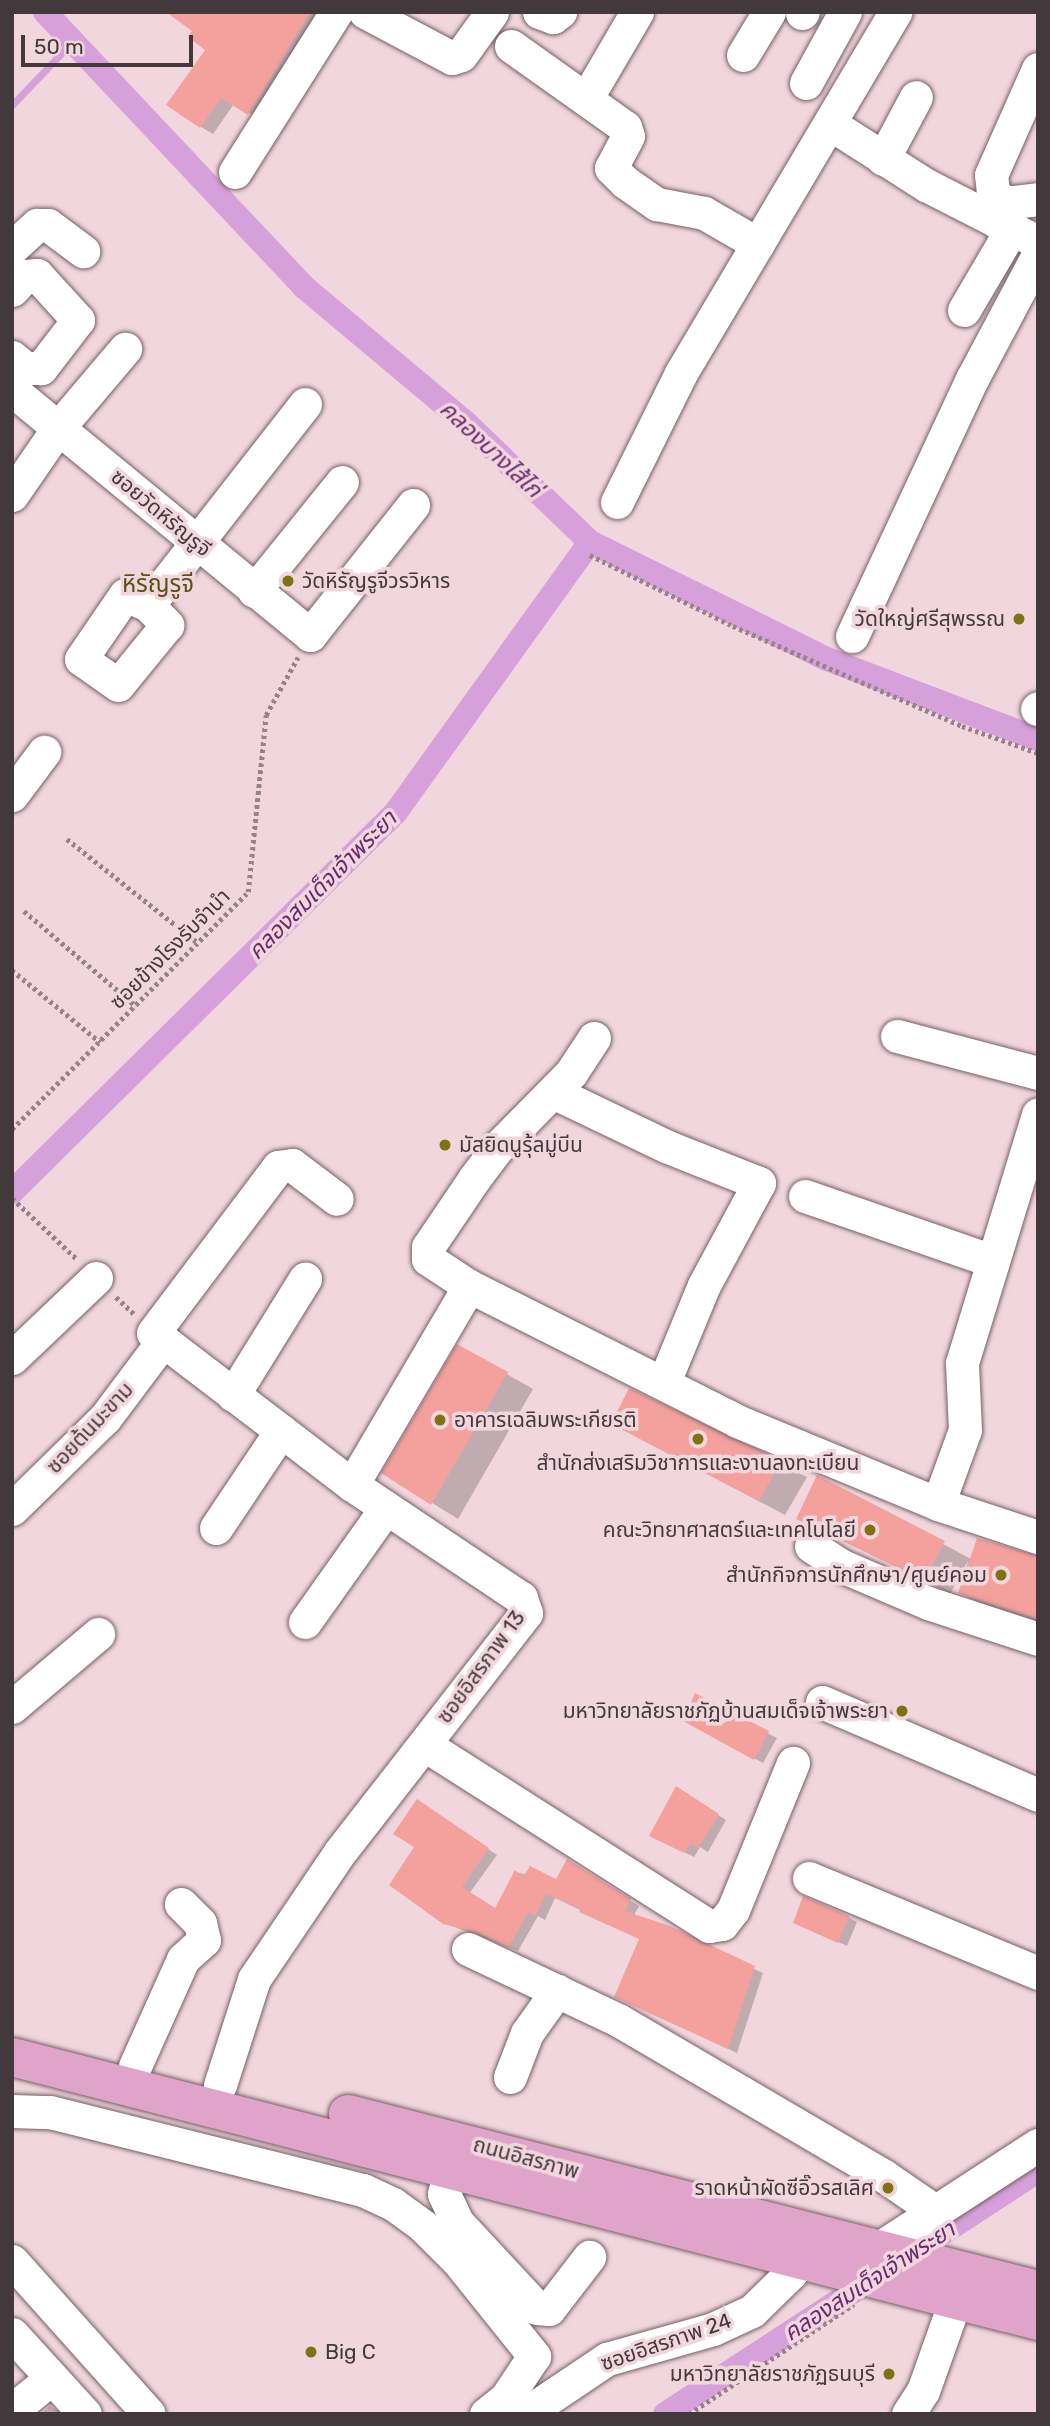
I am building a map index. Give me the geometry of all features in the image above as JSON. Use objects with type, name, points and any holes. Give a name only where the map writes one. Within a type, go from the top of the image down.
[{"type":"main road","name":"ถนนอิสรภาพ","points":[[15,2056],[135,2066],[220,2085],[454,2153],[886,2272],[1038,2290]]},
{"type":"main road","points":[[15,2056],[355,2143],[454,2153],[796,2262],[886,2272],[955,2301],[1038,2321]]},
{"type":"street","points":[[235,172],[336,12]]},
{"type":"street","points":[[384,17],[452,58],[461,55],[492,12]]},
{"type":"street","points":[[539,12],[553,17],[559,12]]},
{"type":"street","points":[[743,55],[769,12]]},
{"type":"street","points":[[806,83],[845,12]]},
{"type":"street","points":[[617,502],[681,373],[832,125],[889,14]]},
{"type":"street","points":[[586,99],[628,16]]},
{"type":"street","points":[[511,46],[625,127],[628,136],[611,162],[625,182],[657,204],[704,213],[758,244]]},
{"type":"street","points":[[1018,219],[993,193],[991,175],[1038,69]]},
{"type":"street","points":[[883,159],[916,97]]},
{"type":"street","points":[[832,125],[883,159],[1018,219]]},
{"type":"street","points":[[964,310],[1018,219]]},
{"type":"street","points":[[12,248],[37,225],[48,225],[83,251]]},
{"type":"street","points":[[852,636],[972,379],[1038,255]]},
{"type":"street","points":[[12,290],[26,276],[37,275],[78,320],[41,368],[25,368],[12,357]]},
{"type":"street","points":[[12,495],[58,428],[125,349]]},
{"type":"street","name":"ซอยวัดหิรัญรูจี","points":[[12,390],[310,635]]},
{"type":"street","points":[[148,605],[305,404]]},
{"type":"street","points":[[254,591],[342,482]]},
{"type":"street","points":[[310,635],[413,505]]},
{"type":"street","points":[[12,795],[44,752]]},
{"type":"street","points":[[897,1036],[1038,1073]]},
{"type":"street","points":[[594,1038],[553,1092],[498,1147],[428,1247],[428,1259],[469,1286],[664,1382],[737,1422],[938,1504],[1038,1537]]},
{"type":"street","points":[[553,1092],[668,1147],[759,1182],[704,1285],[664,1382]]},
{"type":"street","points":[[938,1504],[965,1430],[962,1363],[1038,1114]]},
{"type":"street","name":"ซอยต้นมะขาม","points":[[12,1509],[105,1418],[157,1337],[278,1167],[292,1165],[337,1199]]},
{"type":"street","points":[[805,1196],[993,1262]]},
{"type":"street","points":[[12,1358],[96,1278]]},
{"type":"street","points":[[233,1395],[304,1279]]},
{"type":"street","points":[[352,1485],[469,1286]]},
{"type":"street","name":"ซอยอิสรภาพ 13","points":[[157,1337],[352,1485],[526,1604],[526,1613],[341,1852],[254,1979],[220,2085]]},
{"type":"street","points":[[216,1528],[281,1432]]},
{"type":"street","points":[[305,1622],[386,1508]]},
{"type":"street","points":[[811,1546],[842,1566],[928,1603],[1038,1639]]},
{"type":"street","points":[[12,1707],[98,1634]]},
{"type":"street","points":[[822,1702],[1038,1795]]},
{"type":"street","points":[[425,1745],[709,1926],[722,1924],[733,1910],[793,1763]]},
{"type":"street","points":[[809,1878],[1038,1973]]},
{"type":"street","points":[[135,2066],[183,1959],[204,1940],[200,1923],[181,1904]]},
{"type":"street","points":[[468,1949],[620,2021],[884,2176],[934,2211]]},
{"type":"street","points":[[510,2077],[527,2034],[557,1991]]},
{"type":"street","points":[[12,2111],[50,2112],[342,2185],[393,2204],[423,2226],[534,2356],[506,2398],[486,2414]]},
{"type":"street","points":[[342,2185],[355,2143]]},
{"type":"street","points":[[886,2272],[934,2211],[1038,2145]]},
{"type":"street","points":[[454,2153],[444,2194],[457,2222],[541,2311],[549,2309],[589,2257]]},
{"type":"street","points":[[12,2261],[149,2414]]},
{"type":"street","name":"ซอยอิสรภาพ 24","points":[[525,2414],[607,2359],[713,2329],[752,2311],[792,2273],[796,2262]]},
{"type":"street","points":[[908,2414],[923,2391],[955,2301]]},
{"type":"street","points":[[12,2334],[85,2414]]},
{"type":"street","points":[[12,2410],[52,2378]]},
{"type":"path","points":[[590,555],[733,626],[962,726],[1038,753]]},
{"type":"path","name":"ซอยข้างโรงรับจำนำ","points":[[12,1129],[248,892],[267,715],[310,635]]},
{"type":"path","points":[[67,839],[198,943]]},
{"type":"path","points":[[24,911],[136,1006]]},
{"type":"path","points":[[12,970],[100,1042]]},
{"type":"path","points":[[689,2414],[886,2272]]},
{"type":"building","points":[[166,12],[310,12],[248,115],[221,98],[200,128],[166,105],[205,50],[188,37],[192,31]]},
{"type":"building","name":"อาคารเฉลิมพระเกียรติ","points":[[457,1344],[508,1372],[431,1505],[381,1473]]},
{"type":"building","name":"สำนักส่งเสริมวิชาการและงานลงทะเบียน","points":[[629,1388],[781,1460],[759,1501],[611,1424]]},
{"type":"building","name":"คณะวิทยาศาสตร์และเทคโนโลยี","points":[[817,1475],[945,1541],[924,1580],[796,1519]]},
{"type":"building","name":"สำนักกิจการนักศึกษา/ศูนย์คอม","points":[[977,1538],[1038,1556],[1038,1619],[958,1593]]},
{"type":"building","points":[[695,1693],[769,1731],[754,1760],[683,1721]]},
{"type":"building","points":[[676,1786],[719,1814],[698,1848],[691,1843],[684,1853],[649,1836]]},
{"type":"building","points":[[417,1799],[489,1848],[462,1887],[495,1908],[515,1870],[523,1877],[530,1866],[556,1879],[567,1859],[631,1899],[625,1911],[670,1926],[755,1966],[728,2049],[614,1997],[639,1939],[579,1912],[581,1909],[546,1894],[535,1916],[528,1912],[509,1947],[476,1932],[443,1924],[389,1885],[414,1847],[393,1834]]},
{"type":"building","points":[[803,1896],[849,1916],[838,1943],[793,1923]]},
{"type":"waterway","name":"คลองบางไส้ไก่","points":[[45,12],[304,287],[467,424],[590,542],[827,659],[1038,739]]},
{"type":"waterway","points":[[12,105],[71,43]]},
{"type":"waterway","name":"คลองสมเด็จเจ้าพระยา","points":[[12,1192],[396,812],[590,542]]},
{"type":"waterway","name":"คลองสมเด็จเจ้าพระยา","points":[[665,2414],[1038,2171]]},
{"type":"place","name":"วัดหิรัญรูจีวรวิหาร","points":[[288,581]]},
{"type":"place","name":"วัดใหญ่ศรีสุพรรณ","points":[[1019,619]]},
{"type":"place","name":"มัสยิดนูรุ้ลมู่บีน","points":[[445,1145]]},
{"type":"place","name":"อาคารเฉลิมพระเกียรติ","points":[[440,1420]]},
{"type":"place","name":"สำนักส่งเสริมวิชาการและงานลงทะเบียน","points":[[698,1439]]},
{"type":"place","name":"คณะวิทยาศาสตร์และเทคโนโลยี","points":[[870,1530]]},
{"type":"place","name":"สำนักกิจการนักศึกษา/ศูนย์คอม","points":[[1001,1575]]},
{"type":"place","name":"มหาวิทยาลัยราชภัฏบ้านสมเด็จเจ้าพระยา","points":[[902,1711]]},
{"type":"place","name":"ราดหน้าผัดซีอิ๊วรสเลิศ","points":[[888,2188]]},
{"type":"place","name":"Big C","points":[[311,2352]]},
{"type":"place","name":"มหาวิทยาลัยราชภัฏธนบุรี","points":[[889,2374]]},
{"type":"district","name":"หิรัญรูจี","points":[[158,585]]}]
